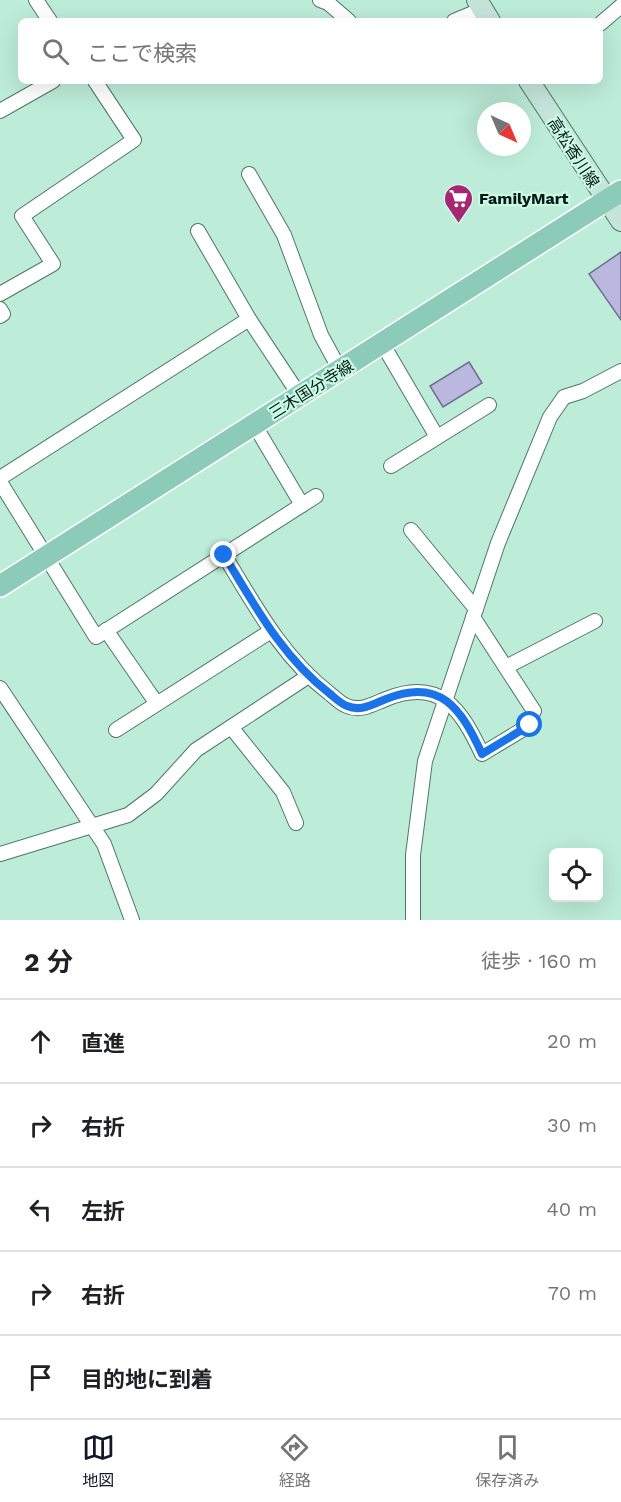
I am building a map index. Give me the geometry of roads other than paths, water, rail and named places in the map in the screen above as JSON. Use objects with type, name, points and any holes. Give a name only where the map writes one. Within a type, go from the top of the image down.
[{"type":"main road","name":"高松香川線","points":[[531,84],[613,196],[621,221]]},
{"type":"main road","name":"三木国分寺線","points":[[0,586],[613,196]]},
{"type":"street","points":[[36,0],[48,18]]},
{"type":"street","points":[[320,0],[328,3],[346,18]]},
{"type":"street","points":[[603,21],[621,6]]},
{"type":"street","points":[[462,18],[483,10]]},
{"type":"street","points":[[0,111],[48,84]]},
{"type":"street","points":[[0,294],[53,264],[22,216],[134,140],[97,84]]},
{"type":"street","points":[[249,174],[284,235],[321,335],[340,370]]},
{"type":"street","points":[[198,231],[249,319],[300,396]]},
{"type":"street","points":[[0,309],[3,314],[0,316]]},
{"type":"street","points":[[0,478],[249,319]]},
{"type":"street","points":[[382,344],[437,437]]},
{"type":"street","points":[[413,920],[413,855],[425,761],[498,543],[550,417],[564,397],[583,392],[621,371]]},
{"type":"street","points":[[391,466],[489,405]]},
{"type":"street","points":[[254,424],[302,505]]},
{"type":"street","points":[[0,482],[96,637],[316,496]]},
{"type":"street","points":[[411,530],[475,613],[534,711]]},
{"type":"street","points":[[224,555],[271,631],[308,677],[346,706],[362,709],[389,697],[421,691],[445,697],[471,729],[482,754],[530,725]]},
{"type":"street","points":[[506,667],[595,621]]},
{"type":"street","points":[[106,630],[157,704]]},
{"type":"street","points":[[116,730],[271,631]]},
{"type":"street","points":[[0,854],[129,815],[144,804],[196,750],[308,677]]},
{"type":"street","points":[[0,688],[109,854],[132,920]]},
{"type":"street","points":[[231,727],[283,792],[296,823]]},
{"type":"place","name":"FamilyMart","points":[[458,224]]}]
